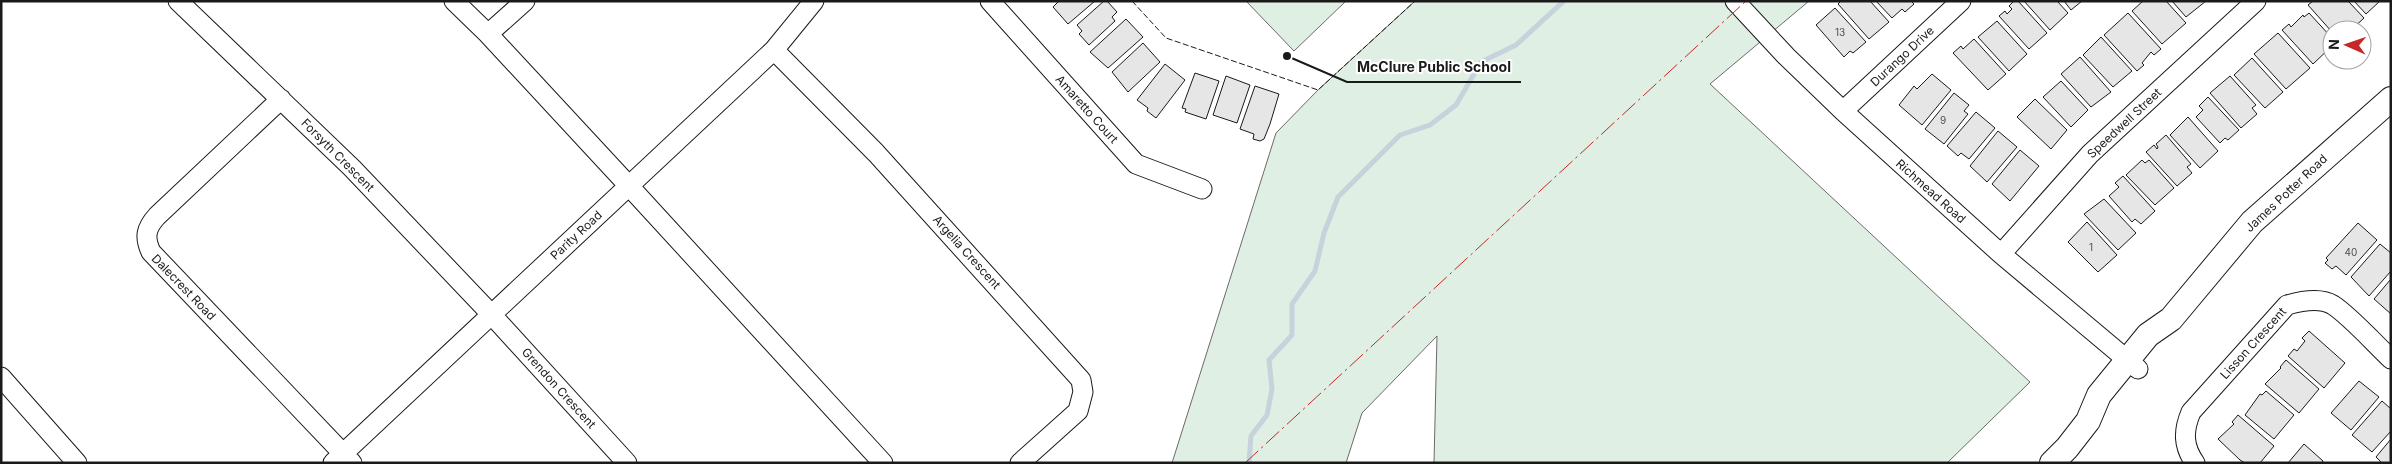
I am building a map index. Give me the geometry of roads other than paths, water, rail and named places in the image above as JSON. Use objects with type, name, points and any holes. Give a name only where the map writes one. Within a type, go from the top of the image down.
[{"type":"main road","name":"James Potter Road","points":[[2052,463],[2067,448],[2088,421],[2099,395],[2133,364],[2148,335],[2171,319],[2252,222],[2391,99]]},
{"type":"street","name":"Forsyth Crescent","points":[[178,1],[352,168],[492,314]]},
{"type":"street","points":[[454,1],[488,34],[883,463]]},
{"type":"street","points":[[488,34],[525,1]]},
{"type":"street","name":"Parity Road","points":[[343,459],[492,314],[774,50],[814,1]]},
{"type":"street","name":"Amaretto Court","points":[[990,1],[1136,164],[1202,189]]},
{"type":"street","name":"Richmead Road","points":[[1735,1],[1786,56],[1843,111],[2001,254],[2133,364]]},
{"type":"street","name":"Durango Drive","points":[[1843,111],[1960,1]]},
{"type":"street","name":"Speedwell Street","points":[[2001,254],[2090,154],[2256,1]]},
{"type":"street","name":"Argelia Crescent","points":[[774,50],[876,153],[1081,380],[1083,392],[1078,411],[1020,463]]},
{"type":"street","name":"Dalecrest Road","points":[[281,99],[157,216],[148,226],[145,240],[150,252],[343,459]]},
{"type":"street","name":"Lisson Crescent","points":[[2195,463],[2187,451],[2184,438],[2185,425],[2190,412],[2287,305],[2302,301],[2317,301],[2332,305],[2391,359]]},
{"type":"street","name":"Grendon Crescent","points":[[492,314],[627,463]]},
{"type":"street","points":[[1,377],[77,463]]},
{"type":"waterway","points":[[1249,463],[1251,436],[1267,415],[1272,389],[1269,360],[1292,335],[1292,304],[1315,271],[1324,233],[1338,197],[1400,135],[1430,125],[1456,105],[1481,62],[1516,45],[1564,1]]},
{"type":"place","name":"McClure Public School","points":[[1287,56]]}]
